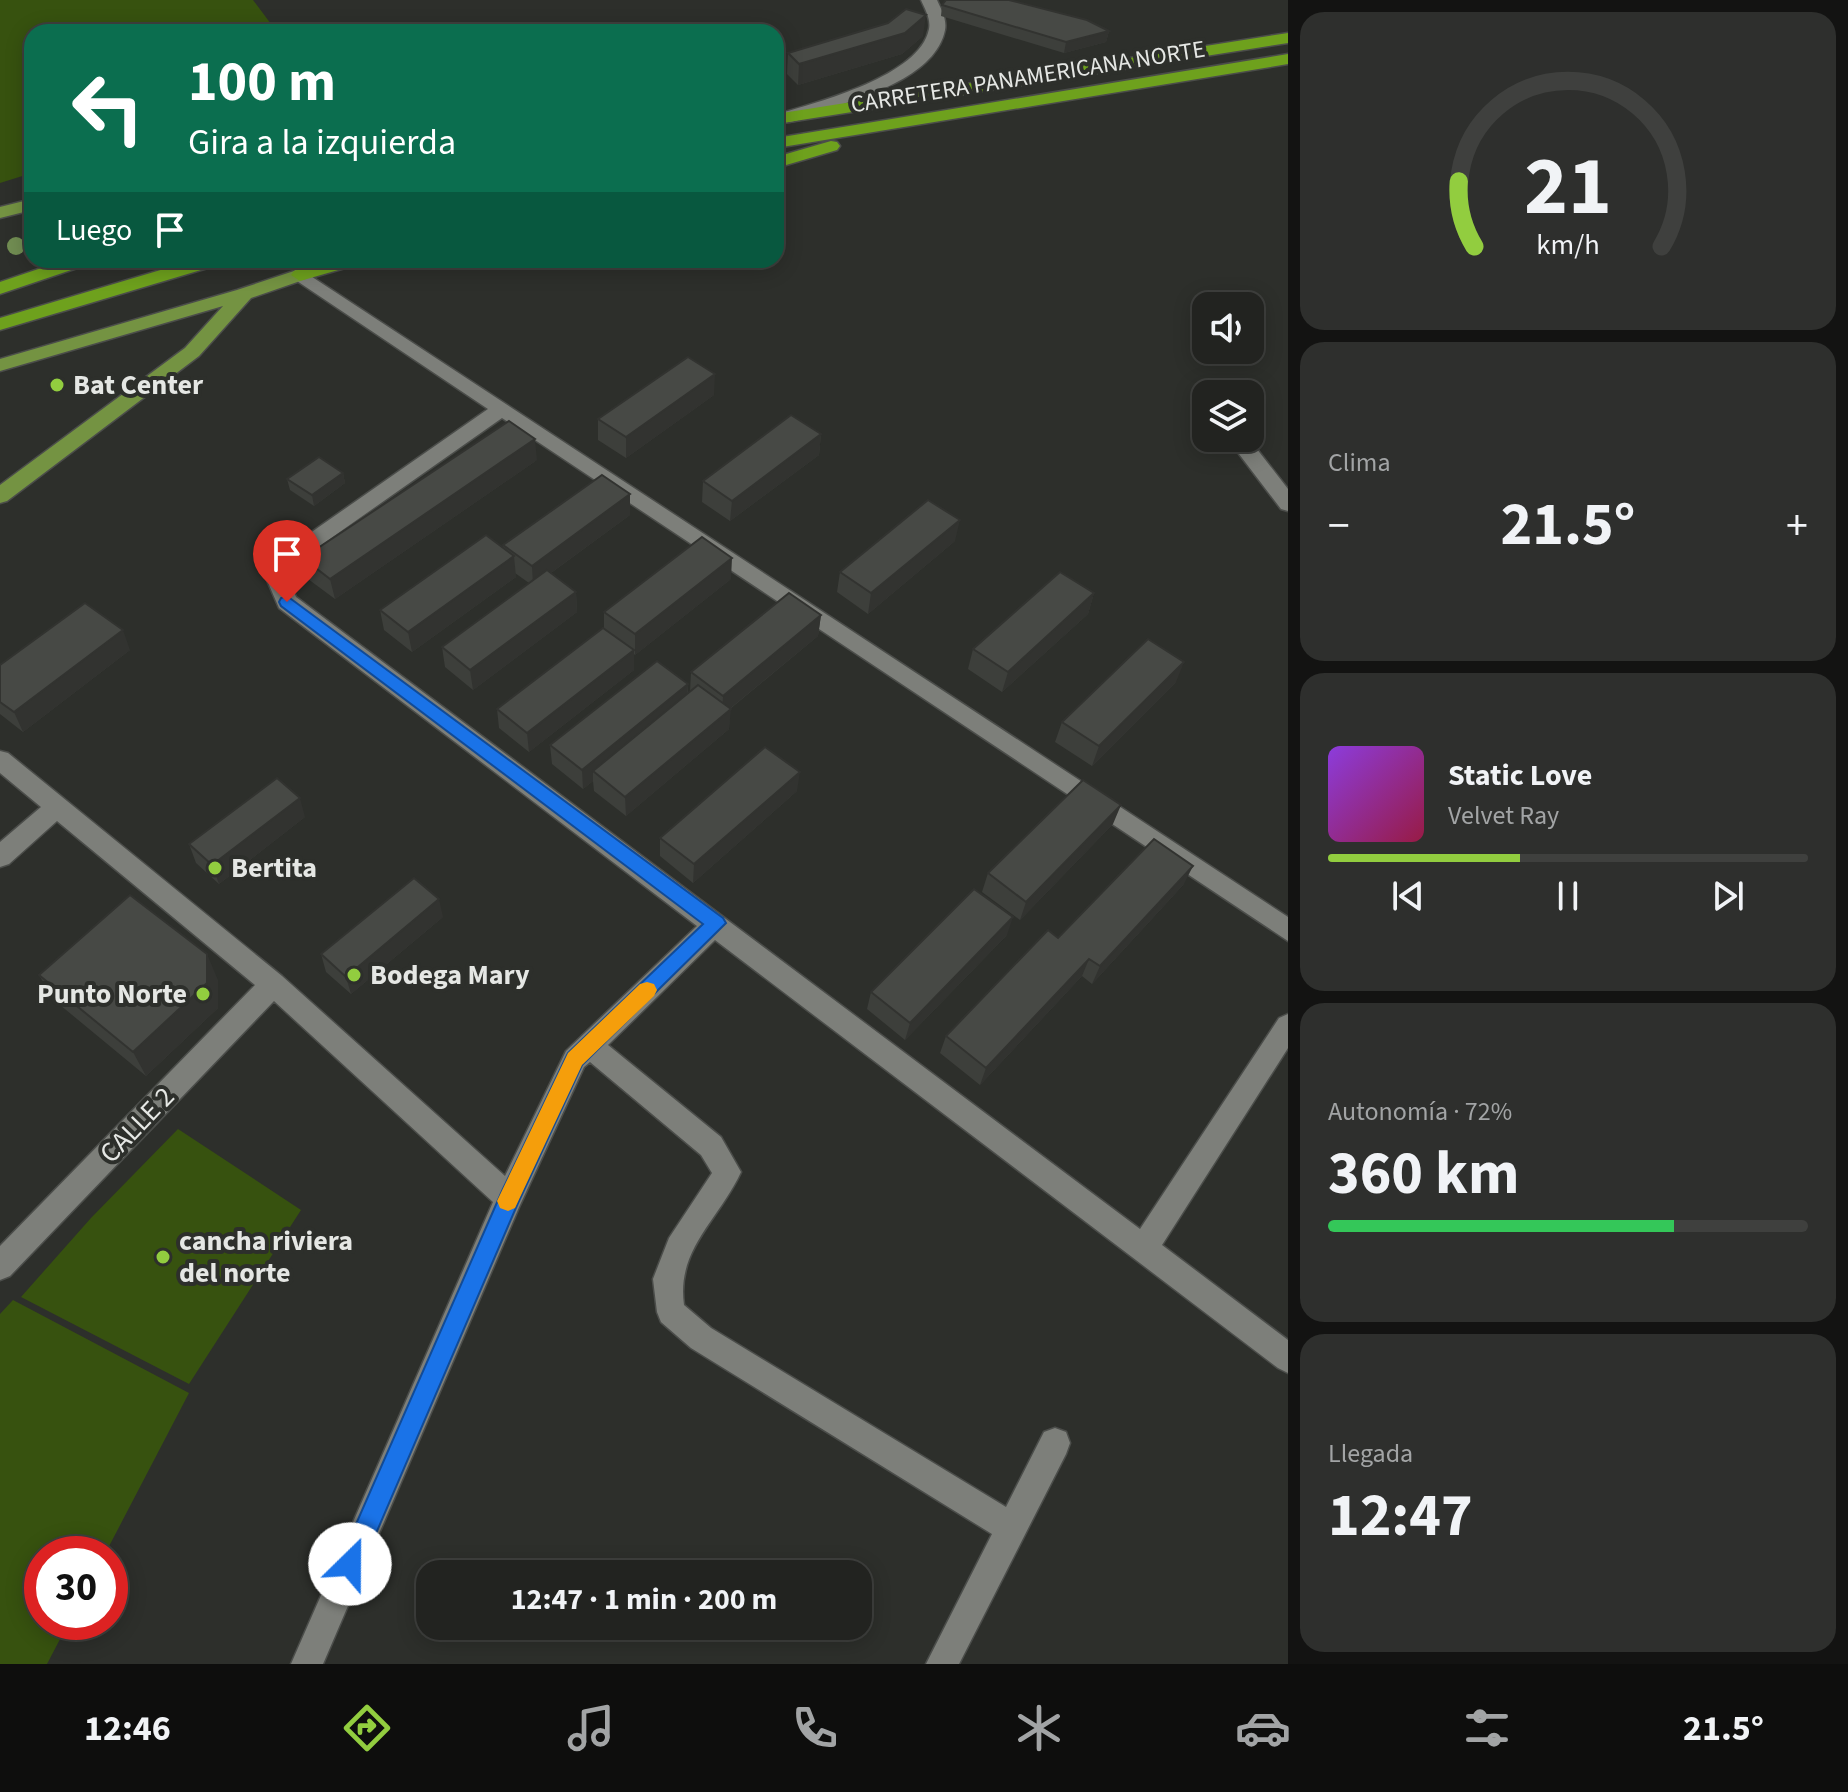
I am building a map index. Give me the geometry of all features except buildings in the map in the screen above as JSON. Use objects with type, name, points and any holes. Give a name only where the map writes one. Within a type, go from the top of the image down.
[{"type":"highway","name":"CARRETERA PANAMERICANA NORTE","points":[[784,118],[1288,38]]},
{"type":"highway","name":"CARRETERA PANAMERICANA NORTE","points":[[784,142],[1288,59]]},
{"type":"highway","points":[[784,161],[918,119]]},
{"type":"highway","points":[[0,288],[59,268]]},
{"type":"highway","points":[[0,324],[186,268]]},
{"type":"highway","points":[[300,275],[325,268]]},
{"type":"main road","points":[[0,213],[24,206]]},
{"type":"main road","points":[[0,365],[201,308],[300,275],[310,268]]},
{"type":"main road","points":[[0,496],[192,352],[244,294]]},
{"type":"main road","points":[[201,308],[218,312],[222,318]]},
{"type":"street","points":[[784,117],[861,91],[915,61],[927,50],[937,31],[937,20],[929,0]]},
{"type":"street","points":[[300,275],[1288,930]]},
{"type":"street","points":[[502,409],[290,557],[277,578],[287,602],[1288,1358]]},
{"type":"street","points":[[1248,452],[1288,504]]},
{"type":"street","points":[[0,760],[273,984],[509,1198]]},
{"type":"street","points":[[0,857],[57,807]]},
{"type":"street","points":[[307,1664],[509,1198],[575,1059],[716,923]]},
{"type":"street","name":"CALLE 2","points":[[0,1266],[273,984]]},
{"type":"street","points":[[1144,1248],[1288,1026]]},
{"type":"street","points":[[590,1046],[711,1146],[727,1172],[716,1197],[685,1236],[667,1276],[671,1312],[701,1338],[1011,1528]]},
{"type":"street","points":[[942,1664],[1055,1443]]},
{"type":"green space","points":[[0,0],[253,0],[271,24],[24,24],[24,176],[0,183]]},
{"type":"green space","name":"cancha riviera del norte","points":[[178,1129],[301,1210],[189,1384],[21,1297],[91,1218]]},
{"type":"green space","points":[[13,1300],[189,1393],[114,1536],[24,1536],[24,1640],[60,1640],[47,1664],[0,1664],[0,1314]]},
{"type":"slow traffic","points":[[508,1201],[575,1059],[647,990]]},
{"type":"place","name":"Bat Center","points":[[57,385]]},
{"type":"place","name":"Bertita","points":[[215,868]]},
{"type":"place","name":"Bodega Mary","points":[[354,975]]},
{"type":"place","name":"Punto Norte","points":[[203,994]]},
{"type":"place","name":"cancha riviera del norte","points":[[163,1257]]},
{"type":"route","points":[[287,602],[716,923],[575,1059],[509,1198],[350,1564]]}]
